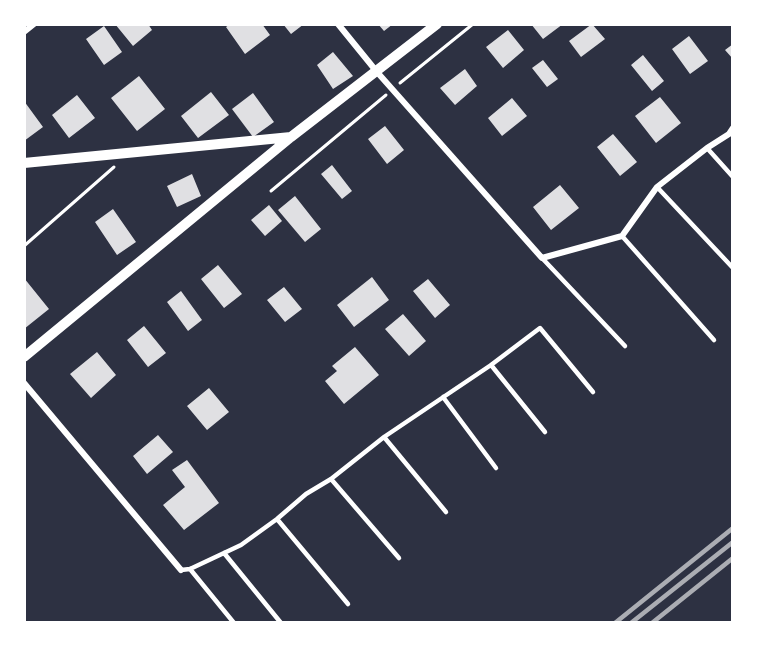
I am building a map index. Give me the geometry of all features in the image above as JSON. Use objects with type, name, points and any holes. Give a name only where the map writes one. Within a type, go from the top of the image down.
[{"type":"street","points":[[24,32],[34,24]]},
{"type":"street","points":[[338,24],[377,72],[542,258],[622,236],[657,187],[707,148],[732,132]]},
{"type":"street","points":[[24,357],[291,137],[437,24]]},
{"type":"street","points":[[24,163],[291,137]]},
{"type":"street","points":[[24,383],[181,570]]},
{"type":"lane","points":[[707,148],[733,177]]},
{"type":"lane","points":[[657,187],[733,268]]},
{"type":"lane","points":[[622,236],[714,340]]},
{"type":"lane","points":[[542,258],[625,346]]},
{"type":"lane","points":[[181,570],[190,569],[241,545],[306,494],[332,479],[384,437],[491,365],[540,328],[593,392]]},
{"type":"lane","points":[[491,365],[545,432]]},
{"type":"lane","points":[[443,397],[496,468]]},
{"type":"lane","points":[[384,437],[446,512]]},
{"type":"lane","points":[[332,479],[399,558]]},
{"type":"lane","points":[[277,519],[348,604]]},
{"type":"lane","points":[[224,553],[281,623]]},
{"type":"lane","points":[[190,569],[234,623]]},
{"type":"path","points":[[271,191],[473,24]]},
{"type":"path","points":[[24,246],[131,152]]},
{"type":"building","points":[[115,24],[148,24],[152,30],[133,46]]},
{"type":"building","points":[[230,24],[262,24],[270,35],[245,54],[226,27]]},
{"type":"building","points":[[283,24],[304,24],[291,34]]},
{"type":"building","points":[[378,24],[393,24],[384,31]]},
{"type":"building","points":[[531,24],[563,24],[543,39]]},
{"type":"building","points":[[592,24],[605,39],[581,57],[569,41]]},
{"type":"building","points":[[104,26],[122,52],[104,65],[86,39]]},
{"type":"building","points":[[508,30],[524,50],[503,68],[486,47]]},
{"type":"building","points":[[689,36],[708,61],[690,74],[672,49]]},
{"type":"building","points":[[733,44],[733,59],[725,50]]},
{"type":"building","points":[[333,52],[353,76],[333,89],[317,65]]},
{"type":"building","points":[[643,55],[664,81],[652,91],[631,65]]},
{"type":"building","points":[[543,60],[558,79],[547,87],[532,68]]},
{"type":"building","points":[[465,69],[477,86],[455,105],[440,88]]},
{"type":"building","points":[[139,76],[165,109],[137,131],[111,98]]},
{"type":"building","points":[[211,92],[229,115],[198,138],[181,116]]},
{"type":"building","points":[[253,93],[274,122],[253,137],[232,109]]},
{"type":"building","points":[[77,95],[95,118],[69,138],[52,115]]},
{"type":"building","points":[[660,97],[681,123],[656,143],[635,116]]},
{"type":"building","points":[[512,98],[527,116],[502,136],[488,118]]},
{"type":"building","points":[[24,101],[43,127],[24,141]]},
{"type":"building","points":[[385,126],[404,150],[387,164],[368,139]]},
{"type":"building","points":[[613,134],[637,162],[620,176],[597,147]]},
{"type":"building","points":[[332,165],[352,191],[342,199],[321,174]]},
{"type":"building","points":[[192,174],[201,196],[177,207],[167,186]]},
{"type":"building","points":[[560,185],[579,208],[551,230],[533,207]]},
{"type":"building","points":[[295,196],[321,229],[305,242],[278,210]]},
{"type":"building","points":[[269,205],[282,221],[265,236],[251,220]]},
{"type":"building","points":[[113,209],[136,242],[117,255],[95,222]]},
{"type":"building","points":[[218,265],[242,294],[224,308],[201,279]]},
{"type":"building","points":[[372,277],[389,300],[354,327],[337,305]]},
{"type":"building","points":[[24,278],[49,309],[24,329]]},
{"type":"building","points":[[428,279],[450,305],[435,318],[413,291]]},
{"type":"building","points":[[284,287],[302,309],[285,322],[267,300]]},
{"type":"building","points":[[181,291],[202,320],[188,331],[167,302]]},
{"type":"building","points":[[403,314],[426,341],[409,356],[385,329]]},
{"type":"building","points":[[144,326],[166,353],[148,367],[127,340]]},
{"type":"building","points":[[355,347],[379,375],[344,404],[325,381],[337,371],[332,366]]},
{"type":"building","points":[[97,352],[116,375],[91,398],[70,374]]},
{"type":"building","points":[[209,388],[229,412],[207,430],[187,406]]},
{"type":"building","points":[[158,435],[173,452],[147,474],[133,456]]},
{"type":"building","points":[[187,460],[219,503],[184,530],[163,505],[185,487],[172,470]]},
{"type":"railway","points":[[615,623],[733,528]]},
{"type":"railway","points":[[631,623],[733,542]]},
{"type":"railway","points":[[652,623],[733,558]]}]
